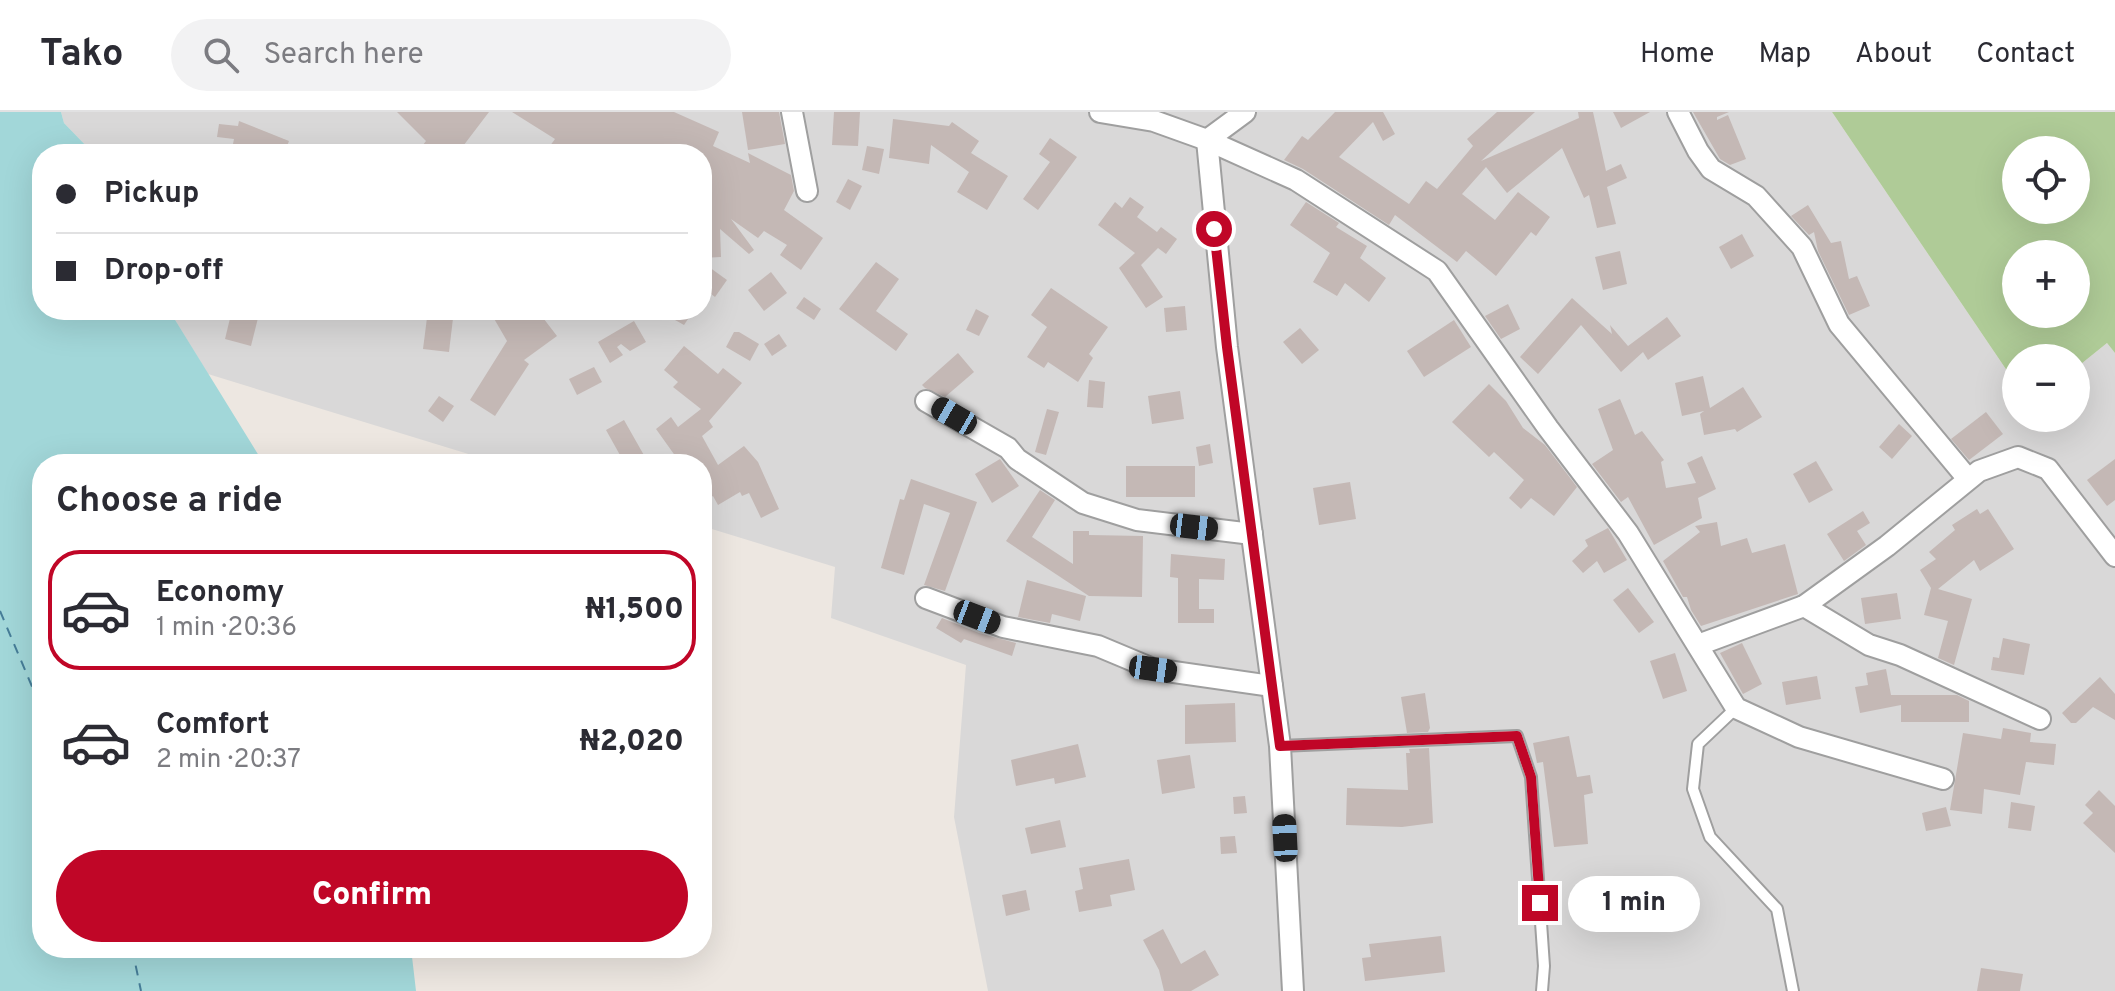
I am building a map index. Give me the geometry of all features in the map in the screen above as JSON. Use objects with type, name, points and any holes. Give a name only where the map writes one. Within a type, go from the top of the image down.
[{"type":"street","points":[[792,112],[807,191]]},
{"type":"street","points":[[1100,112],[1153,116],[1296,180],[1437,271],[1548,428],[1628,533],[1736,708],[1799,737],[1943,779]]},
{"type":"street","points":[[1207,140],[1245,112]]},
{"type":"street","points":[[1678,112],[1711,169],[1756,196],[1802,247],[1839,324],[1968,479]]},
{"type":"street","points":[[1207,140],[1227,347],[1280,746],[1293,991]]},
{"type":"street","points":[[926,401],[1008,448],[1017,459],[1083,503],[1137,520],[1252,534]]},
{"type":"street","points":[[1698,645],[1804,606],[1887,546],[1979,471],[2018,457],[2048,469],[2115,556]]},
{"type":"street","points":[[926,598],[1003,627],[1098,646],[1153,669],[1272,686]]},
{"type":"street","points":[[1804,606],[1869,645],[1900,655],[2040,719]]},
{"type":"lane","points":[[1736,708],[1698,744],[1693,789],[1710,837],[1777,909],[1793,991]]},
{"type":"lane","points":[[1280,746],[1517,736],[1531,777],[1544,966],[1542,991]]},
{"type":"shaded area","points":[[61,112],[1832,112],[2002,363],[2002,432],[2090,432],[2090,357],[2107,343],[2115,353],[2115,991],[988,991],[954,817],[966,665],[831,618],[835,567],[712,529],[712,454],[468,454],[208,374],[175,320],[712,320],[712,144],[84,144],[64,123]]},
{"type":"green space","points":[[1832,112],[2115,112],[2115,353],[2107,343],[2090,357],[2090,344],[2002,344],[2002,363]]},
{"type":"water","points":[[0,112],[61,112],[64,123],[84,144],[32,144],[32,320],[175,320],[258,454],[32,454],[32,958],[412,958],[416,991],[0,991]]},
{"type":"building","points":[[397,112],[489,112],[465,144],[424,144],[426,141]]},
{"type":"building","points":[[512,112],[674,112],[719,132],[713,146],[750,163],[748,153],[791,175],[794,191],[784,210],[823,238],[801,270],[780,255],[787,245],[764,231],[758,238],[731,219],[754,250],[749,254],[720,229],[721,257],[712,257],[712,144],[551,144],[555,139]]},
{"type":"building","points":[[742,112],[779,112],[785,144],[748,150]]},
{"type":"building","points":[[834,112],[860,112],[858,146],[832,145]]},
{"type":"building","points":[[1335,112],[1383,112],[1395,134],[1383,141],[1373,122],[1339,157],[1409,204],[1426,181],[1437,189],[1473,146],[1467,139],[1497,112],[1535,112],[1481,161],[1579,118],[1578,112],[1593,112],[1606,171],[1621,164],[1627,178],[1607,187],[1616,224],[1597,228],[1589,195],[1584,198],[1562,148],[1507,193],[1486,167],[1462,194],[1495,220],[1518,192],[1550,217],[1536,236],[1531,232],[1496,276],[1466,251],[1457,262],[1395,215],[1389,225],[1284,160],[1302,136],[1308,140]]},
{"type":"building","points":[[1613,112],[1650,112],[1621,128]]},
{"type":"building","points":[[1693,112],[1729,112],[1717,117],[1717,120],[1728,115],[1746,159],[1730,165],[1720,159]]},
{"type":"building","points":[[893,119],[949,126],[952,122],[979,141],[971,153],[1008,176],[987,210],[957,192],[969,172],[931,145],[929,164],[889,158]]},
{"type":"building","points":[[239,121],[289,141],[288,144],[233,144],[234,139],[217,137],[219,124],[238,126]]},
{"type":"building","points":[[1050,138],[1077,157],[1038,210],[1023,199],[1050,162],[1039,154]]},
{"type":"building","points":[[867,146],[884,149],[879,174],[862,170]]},
{"type":"building","points":[[848,179],[862,186],[850,210],[836,202]]},
{"type":"building","points":[[1130,197],[1144,207],[1137,217],[1157,232],[1161,227],[1177,239],[1166,254],[1158,248],[1141,265],[1163,297],[1146,308],[1119,268],[1135,253],[1098,225],[1115,202],[1122,208]]},
{"type":"building","points":[[1306,202],[1339,223],[1336,227],[1367,246],[1360,258],[1386,278],[1369,302],[1345,283],[1337,296],[1313,282],[1330,253],[1290,225]]},
{"type":"building","points":[[1808,205],[1831,243],[1841,241],[1849,279],[1857,276],[1870,306],[1849,315],[1818,251],[1814,232],[1809,235],[1791,216]]},
{"type":"building","points":[[1742,234],[1754,256],[1731,269],[1719,247]]},
{"type":"building","points":[[1620,251],[1627,284],[1603,290],[1595,257]]},
{"type":"building","points":[[876,262],[899,279],[876,311],[908,334],[896,351],[839,309]]},
{"type":"building","points":[[712,269],[727,280],[715,297],[712,295]]},
{"type":"building","points":[[771,272],[787,293],[764,311],[748,290]]},
{"type":"building","points":[[1051,288],[1108,327],[1089,354],[1093,358],[1078,382],[1048,362],[1044,368],[1027,357],[1047,327],[1031,315]]},
{"type":"building","points":[[804,297],[821,309],[814,320],[796,308]]},
{"type":"building","points":[[1572,298],[1612,334],[1610,325],[1628,346],[1667,317],[1681,336],[1648,360],[1643,352],[1621,372],[1581,325],[1538,374],[1520,357]]},
{"type":"building","points":[[1508,304],[1520,329],[1501,339],[1485,316]]},
{"type":"building","points":[[1185,306],[1187,330],[1166,332],[1164,308]]},
{"type":"building","points":[[976,309],[989,316],[979,336],[966,330]]},
{"type":"building","points":[[230,320],[258,320],[251,346],[225,339]]},
{"type":"building","points":[[427,320],[453,320],[449,352],[423,349]]},
{"type":"building","points":[[495,320],[545,320],[557,336],[524,360],[529,364],[495,416],[470,400],[507,341]]},
{"type":"building","points":[[1454,320],[1471,347],[1424,377],[1407,351]]},
{"type":"building","points":[[634,321],[646,342],[630,351],[621,344],[617,347],[623,355],[610,363],[598,342]]},
{"type":"building","points":[[1300,328],[1319,350],[1302,364],[1283,342]]},
{"type":"building","points":[[734,332],[759,344],[750,361],[726,347]]},
{"type":"building","points":[[779,334],[787,346],[772,356],[764,344]]},
{"type":"building","points":[[684,346],[718,374],[723,368],[742,383],[709,421],[713,427],[702,436],[712,454],[674,454],[656,429],[671,417],[678,427],[701,409],[673,387],[678,382],[664,370]]},
{"type":"building","points":[[958,353],[974,372],[945,397],[922,385]]},
{"type":"building","points":[[594,367],[602,382],[577,395],[569,379]]},
{"type":"building","points":[[1703,376],[1710,408],[1743,387],[1762,417],[1737,432],[1735,429],[1704,435],[1700,414],[1704,411],[1682,416],[1675,383]]},
{"type":"building","points":[[1089,380],[1105,382],[1103,408],[1087,407]]},
{"type":"building","points":[[1489,384],[1506,401],[1523,428],[1545,445],[1577,487],[1554,516],[1531,498],[1521,509],[1509,498],[1524,480],[1494,452],[1489,457],[1452,422]]},
{"type":"building","points":[[1180,391],[1184,419],[1152,424],[1148,396]]},
{"type":"building","points":[[439,396],[454,406],[443,422],[428,411]]},
{"type":"building","points":[[1620,399],[1635,435],[1642,431],[1664,460],[1661,462],[1666,488],[1696,483],[1687,463],[1702,456],[1716,489],[1698,498],[1702,518],[1654,545],[1628,497],[1621,502],[1592,464],[1613,450],[1598,409]]},
{"type":"building","points":[[1047,409],[1059,412],[1046,455],[1035,452]]},
{"type":"building","points":[[1986,412],[2003,434],[1969,460],[1951,439]]},
{"type":"building","points":[[624,420],[643,454],[619,454],[606,430]]},
{"type":"building","points":[[1899,424],[1912,436],[1892,459],[1879,447]]},
{"type":"building","points":[[1210,444],[1213,463],[1199,466],[1196,447]]},
{"type":"building","points":[[744,446],[758,462],[779,509],[761,518],[749,493],[742,496],[740,492],[718,505],[713,496],[712,454],[718,465]]},
{"type":"building","points":[[1000,459],[1019,486],[992,503],[975,474]]},
{"type":"building","points":[[2115,459],[2115,500],[2107,506],[2087,480]]},
{"type":"building","points":[[1816,461],[1833,490],[1809,503],[1793,474]]},
{"type":"building","points":[[1126,466],[1195,466],[1195,497],[1126,497]]},
{"type":"building","points":[[911,479],[977,502],[945,591],[924,585],[950,513],[924,504],[904,575],[881,568],[900,499],[904,500]]},
{"type":"building","points":[[1350,482],[1356,519],[1319,525],[1313,488]]},
{"type":"building","points":[[1040,490],[1055,500],[1032,537],[1073,564],[1073,531],[1089,531],[1089,535],[1143,536],[1142,597],[1089,596],[1006,541]]},
{"type":"building","points":[[1977,509],[1980,514],[1988,509],[2014,549],[1980,571],[1974,560],[1938,589],[1972,599],[1954,665],[1938,658],[1948,621],[1924,615],[1931,588],[1920,570],[1936,559],[1929,552],[1955,530],[1952,525]]},
{"type":"building","points":[[1863,511],[1870,523],[1857,531],[1866,545],[1844,561],[1827,534]]},
{"type":"building","points":[[1717,522],[1721,546],[1747,538],[1752,553],[1785,544],[1798,594],[1701,626],[1687,597],[1683,597],[1663,561],[1700,532],[1695,526]]},
{"type":"building","points":[[1608,528],[1627,560],[1604,573],[1597,561],[1583,573],[1572,561],[1588,546],[1585,540]]},
{"type":"building","points":[[1171,554],[1225,559],[1224,580],[1199,579],[1199,609],[1214,609],[1214,623],[1178,623],[1178,578],[1170,577]]},
{"type":"building","points":[[1027,580],[1086,596],[1080,621],[1052,614],[1050,623],[1018,617]]},
{"type":"building","points":[[1628,588],[1654,622],[1639,633],[1613,600]]},
{"type":"building","points":[[1897,593],[1901,619],[1865,624],[1861,598]]},
{"type":"building","points":[[942,618],[1016,643],[1012,656],[964,639],[961,643],[936,628]]},
{"type":"building","points":[[2003,638],[2030,644],[2024,675],[1991,670],[1993,657],[1999,658]]},
{"type":"building","points":[[1742,643],[1762,684],[1743,694],[1720,653]]},
{"type":"building","points":[[1675,653],[1687,691],[1663,699],[1650,661]]},
{"type":"building","points":[[1886,669],[1891,695],[1957,695],[1969,701],[1969,722],[1901,722],[1901,705],[1860,713],[1855,687],[1868,685],[1866,673]]},
{"type":"building","points":[[1817,676],[1821,699],[1786,705],[1782,682]]},
{"type":"building","points":[[2100,677],[2115,694],[2115,720],[2093,707],[2076,723],[2071,723],[2062,713]]},
{"type":"building","points":[[1425,693],[1430,728],[1428,732],[1407,733],[1401,697]]},
{"type":"building","points":[[1235,703],[1236,742],[1185,744],[1185,705]]},
{"type":"building","points":[[2003,728],[2031,733],[2030,742],[2056,744],[2054,765],[2026,762],[2020,795],[1984,789],[1982,814],[1950,810],[1963,733],[2001,739]]},
{"type":"building","points":[[1569,736],[1577,777],[1590,775],[1593,793],[1584,795],[1588,844],[1554,847],[1543,762],[1537,763],[1533,743]]},
{"type":"building","points":[[1078,744],[1086,777],[1055,784],[1054,778],[1016,786],[1011,760]]},
{"type":"building","points":[[1429,748],[1433,823],[1402,827],[1346,825],[1347,788],[1408,790],[1406,753],[1410,753],[1409,749]]},
{"type":"building","points":[[1190,755],[1195,788],[1162,794],[1157,760]]},
{"type":"building","points":[[2099,790],[2115,806],[2115,853],[2083,823],[2093,813],[2085,805]]},
{"type":"building","points":[[1245,796],[1247,813],[1234,814],[1233,797]]},
{"type":"building","points":[[2011,802],[2035,806],[2031,831],[2008,828]]},
{"type":"building","points":[[1946,807],[1951,826],[1926,831],[1922,813]]},
{"type":"building","points":[[1060,820],[1066,847],[1031,854],[1025,828]]},
{"type":"building","points":[[1235,836],[1237,853],[1221,854],[1220,837]]},
{"type":"building","points":[[1129,859],[1135,890],[1110,895],[1112,906],[1079,912],[1075,891],[1083,889],[1079,868]]},
{"type":"building","points":[[1026,890],[1030,910],[1006,916],[1002,895]]},
{"type":"building","points":[[1163,929],[1181,964],[1205,950],[1219,975],[1191,991],[1164,991],[1159,970],[1143,940]]},
{"type":"building","points":[[1441,936],[1445,972],[1365,981],[1362,958],[1371,957],[1369,944]]},
{"type":"building","points":[[1981,968],[2023,974],[2020,991],[1977,991]]},
{"type":"ferry route","points":[[0,611],[32,686]]},
{"type":"ferry route","points":[[134,958],[141,991]]},
{"type":"route","points":[[1214,229],[1280,746],[1517,736],[1531,777],[1540,903]]}]
